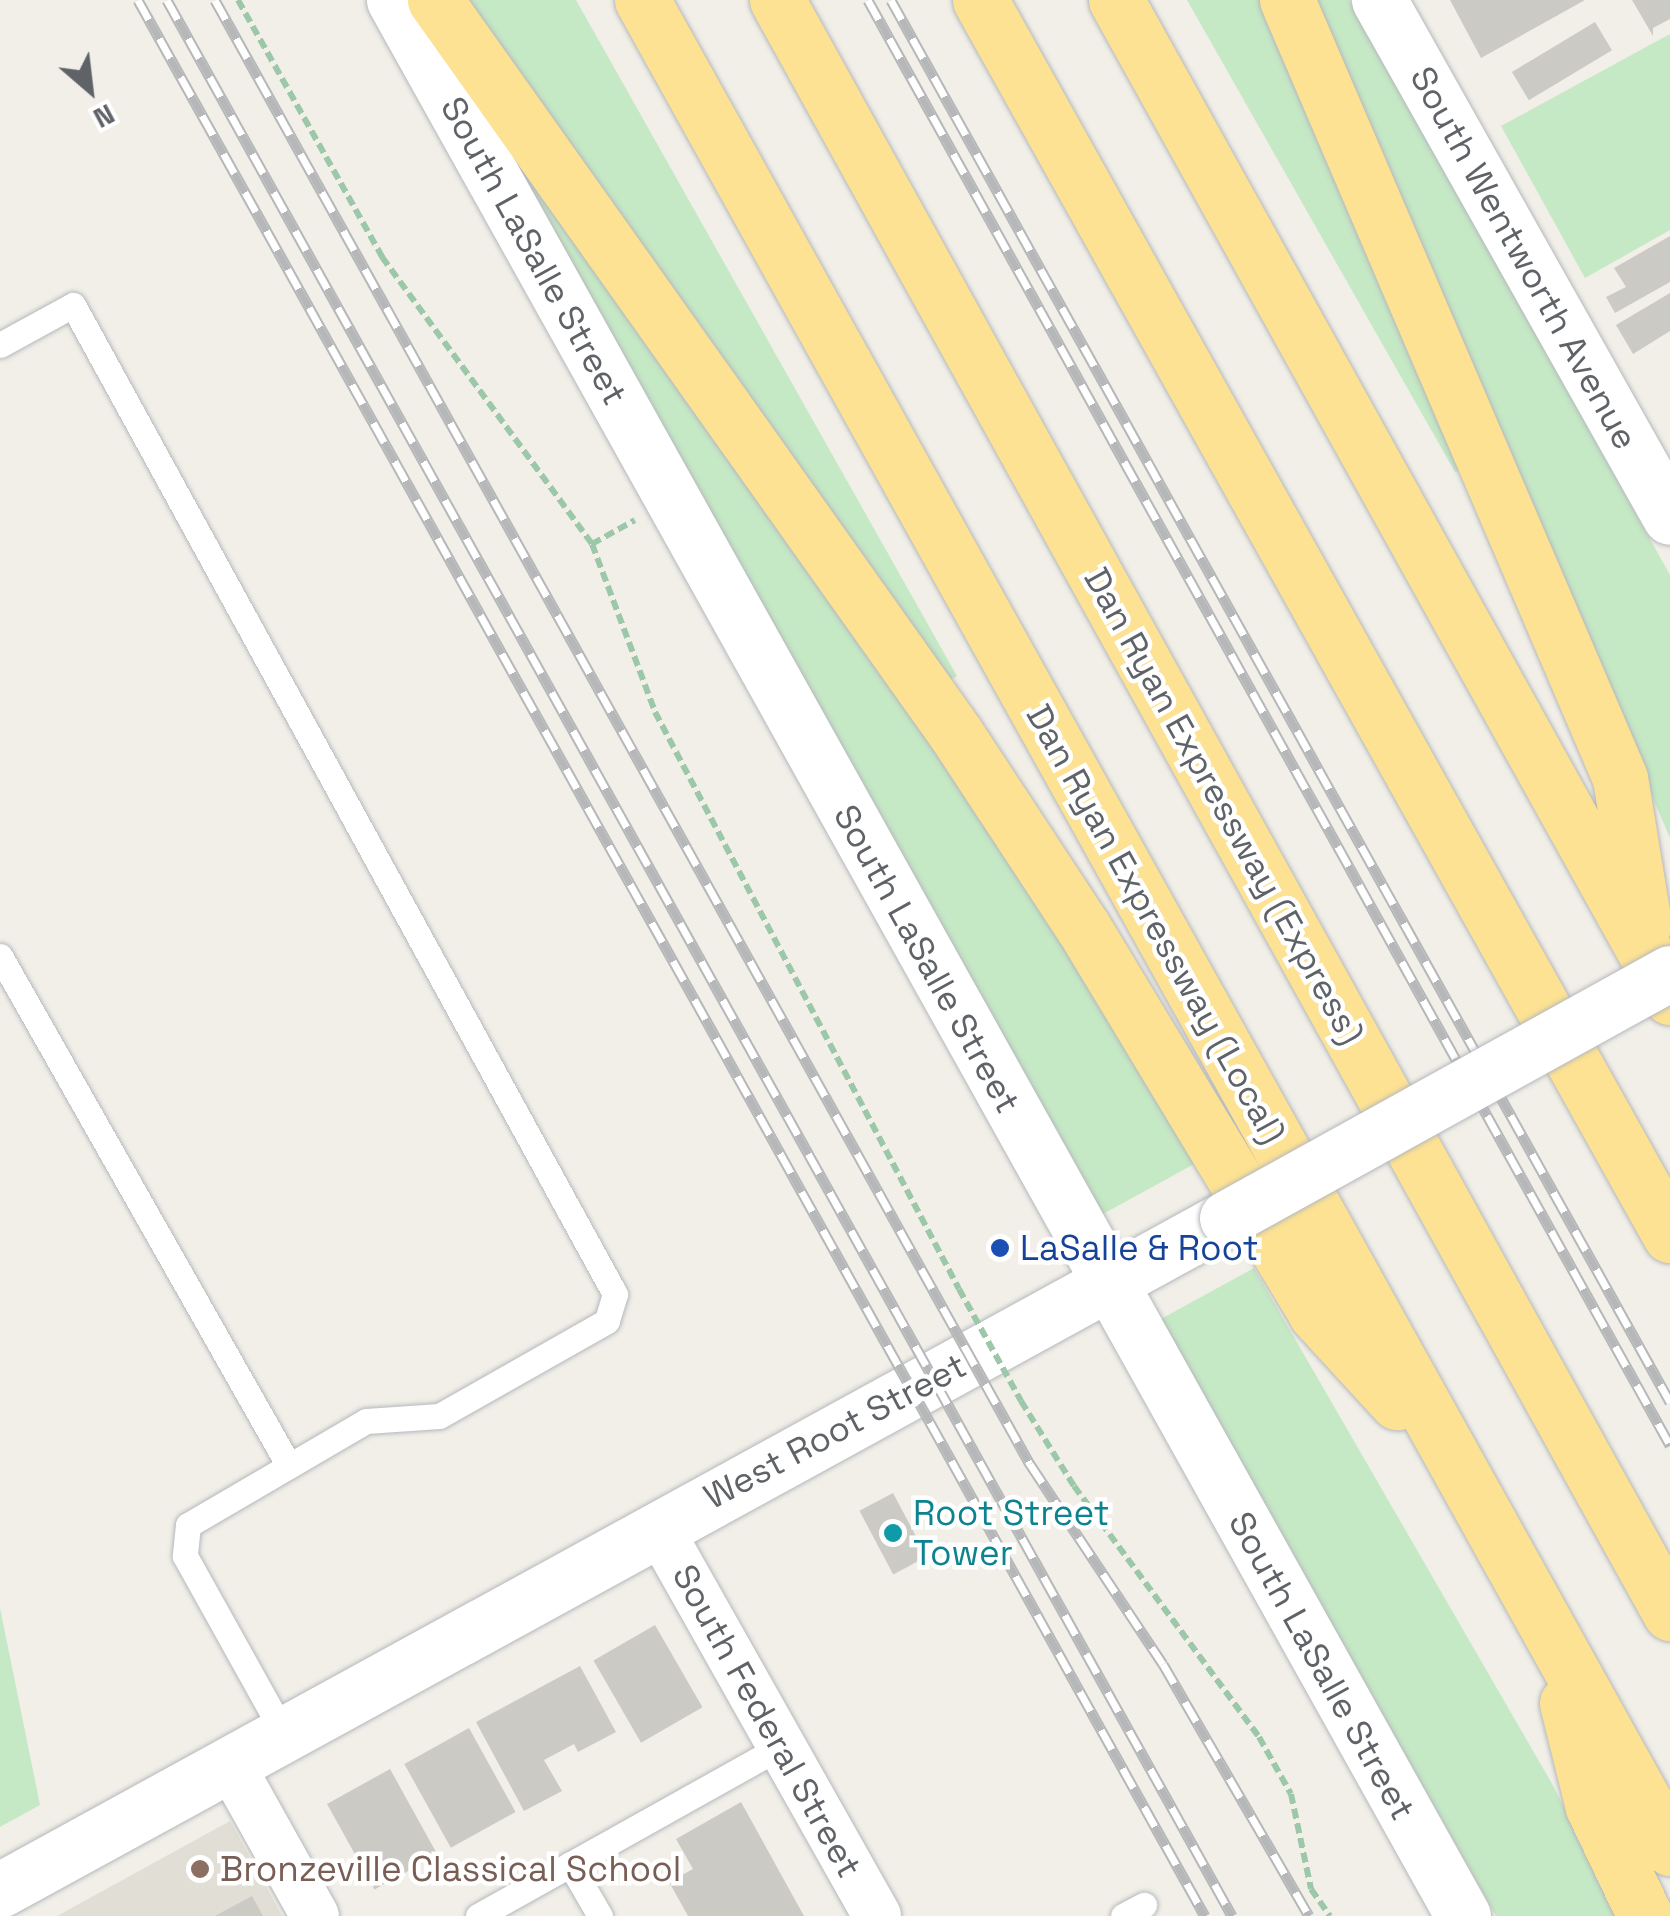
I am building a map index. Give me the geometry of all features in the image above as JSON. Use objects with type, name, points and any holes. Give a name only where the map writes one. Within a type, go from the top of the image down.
[{"type":"highway","points":[[435,0],[956,734],[1083,927],[1316,1314],[1462,1474]]},
{"type":"highway","name":"Dan Ryan Expressway (Local)","points":[[642,0],[1670,1848]]},
{"type":"highway","name":"Dan Ryan Expressway (Express)","points":[[777,0],[1670,1613]]},
{"type":"highway","points":[[980,0],[1670,1235]]},
{"type":"highway","points":[[1116,0],[1664,977]]},
{"type":"highway","points":[[1287,0],[1620,778],[1664,977]]},
{"type":"highway","points":[[1550,1632],[1593,1807],[1646,1916]]},
{"type":"main road","name":"South LaSalle Street","points":[[394,0],[1463,1916]]},
{"type":"main road","name":"South Wentworth Avenue","points":[[1379,0],[1670,517]]},
{"type":"main road","name":"West Root Street","points":[[0,1890],[1664,977]]},
{"type":"street","name":"South Federal Street","points":[[658,1527],[876,1916]]},
{"type":"street","points":[[229,1762],[314,1916]]},
{"type":"lane","points":[[0,344],[73,305],[615,1294],[607,1321],[439,1416],[366,1422],[188,1524],[185,1556],[283,1732]]},
{"type":"lane","points":[[0,956],[289,1466]]},
{"type":"lane","points":[[478,1916],[782,1747]]},
{"type":"lane","points":[[570,1864],[600,1916]]},
{"type":"path","points":[[238,0],[382,258],[592,544],[654,712],[960,1289],[1021,1401],[1074,1486],[1259,1737],[1292,1794],[1311,1889],[1330,1916]]},
{"type":"shaded area","name":"Bronzeville Classical School","points":[[230,1821],[282,1916],[57,1916]]},
{"type":"green space","points":[[467,0],[576,0],[957,676],[947,682]]},
{"type":"green space","points":[[1187,0],[1265,0],[1465,467],[1455,472]]},
{"type":"green space","points":[[1311,0],[1349,0],[1670,575],[1670,838]]},
{"type":"green space","points":[[1670,34],[1670,230],[1585,278],[1501,126]]},
{"type":"green space","points":[[504,140],[1000,844],[1196,1163],[1103,1214]]},
{"type":"green space","points":[[1254,1268],[1551,1782],[1620,1916],[1496,1916],[1161,1319]]},
{"type":"green space","points":[[0,1608],[40,1805],[0,1827]]},
{"type":"building","points":[[1450,0],[1585,0],[1481,58]]},
{"type":"building","points":[[1632,0],[1670,0],[1670,19],[1653,28],[1653,36]]},
{"type":"building","points":[[1595,22],[1612,50],[1529,100],[1512,72]]},
{"type":"building","points":[[1670,236],[1670,282],[1615,313],[1606,297],[1626,287],[1614,268]]},
{"type":"building","points":[[1670,293],[1670,331],[1633,354],[1616,325]]},
{"type":"building","name":"Root Street Tower","points":[[893,1493],[927,1557],[893,1574],[859,1511]]},
{"type":"building","points":[[655,1625],[702,1707],[641,1743],[594,1660]]},
{"type":"building","points":[[580,1666],[616,1732],[578,1752],[574,1744],[544,1760],[562,1791],[524,1811],[476,1722]]},
{"type":"building","points":[[469,1728],[516,1812],[451,1848],[404,1764]]},
{"type":"building","points":[[390,1769],[438,1855],[375,1890],[327,1804]]},
{"type":"building","points":[[741,1802],[804,1916],[688,1916],[669,1882],[693,1869],[676,1839]]},
{"type":"building","points":[[252,1896],[263,1916],[215,1916]]},
{"type":"railway","points":[[138,0],[1205,1916]]},
{"type":"railway","points":[[167,0],[1232,1916]]},
{"type":"railway","points":[[215,0],[1030,1464],[1163,1664],[1309,1916]]},
{"type":"railway","points":[[868,0],[1670,1445]]},
{"type":"railway","points":[[891,0],[1670,1402]]},
{"type":"place","name":"LaSalle & Root","points":[[1000,1248]]},
{"type":"place","name":"Root Street Tower","points":[[893,1533]]},
{"type":"place","name":"Bronzeville Classical School","points":[[200,1869]]}]
